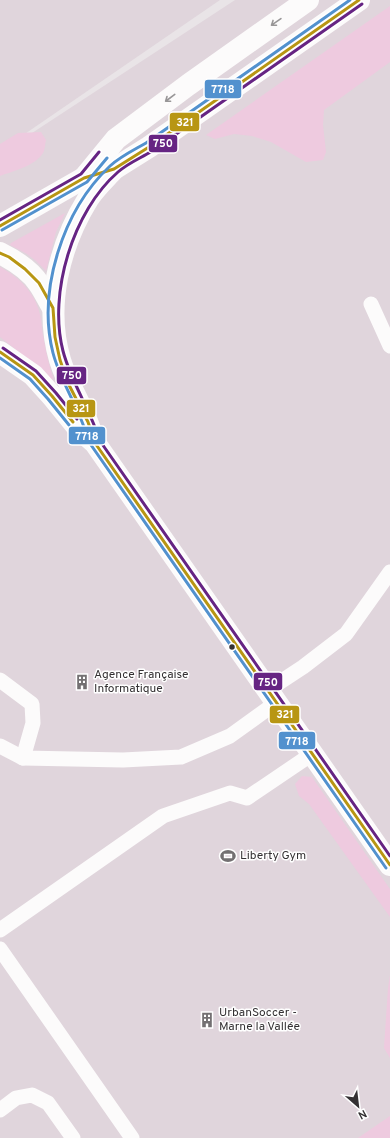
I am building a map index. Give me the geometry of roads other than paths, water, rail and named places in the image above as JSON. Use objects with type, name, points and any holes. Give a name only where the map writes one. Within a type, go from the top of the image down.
[{"type":"street","points":[[84,178],[116,139],[188,84],[308,0]]},
{"type":"street","points":[[0,226],[84,178],[114,169],[149,147],[359,0]]},
{"type":"street","points":[[94,443],[88,422],[68,383],[60,360],[55,337],[53,308],[56,276],[64,249],[89,198],[114,169]]},
{"type":"street","points":[[0,253],[9,257],[25,269],[39,283],[53,308]]},
{"type":"street","points":[[0,352],[34,375],[78,428],[94,443],[390,865]]},
{"type":"lane","points":[[371,304],[390,346]]},
{"type":"lane","points":[[0,746],[23,758],[123,760],[182,756],[230,736],[303,667],[346,634],[390,572]]},
{"type":"lane","points":[[0,680],[32,704],[33,723],[23,758]]},
{"type":"lane","points":[[0,930],[163,816],[230,793],[247,798],[312,754]]},
{"type":"lane","points":[[0,949],[132,1138]]},
{"type":"lane","points":[[0,1110],[16,1098],[32,1094],[48,1103],[73,1138]]},
{"type":"place","name":"Agence Française Informatique","points":[[82,682]]},
{"type":"place","name":"Liberty Gym","points":[[228,856]]},
{"type":"place","name":"UrbanSoccer - Marne la Vallée","points":[[207,1020]]}]
